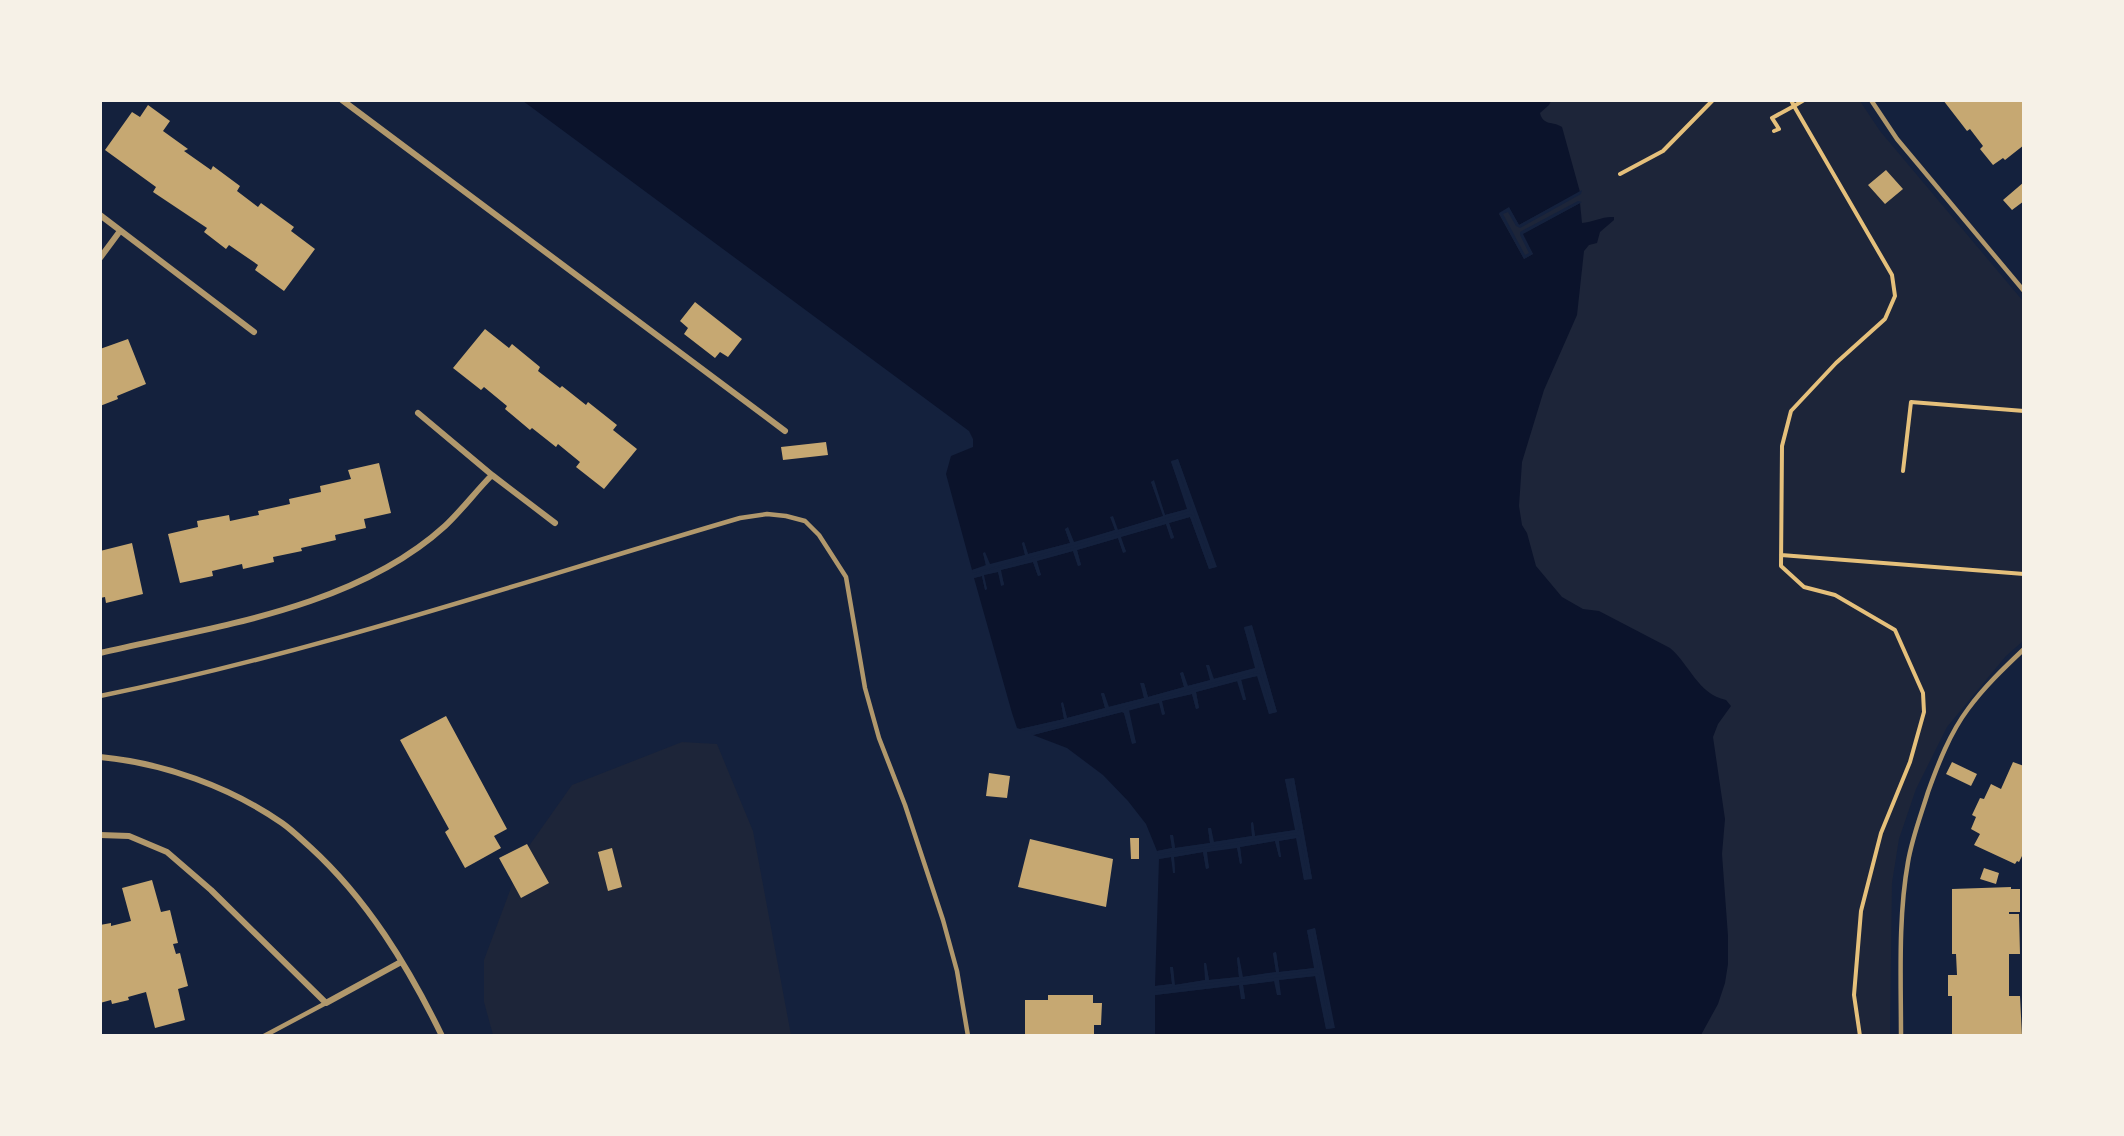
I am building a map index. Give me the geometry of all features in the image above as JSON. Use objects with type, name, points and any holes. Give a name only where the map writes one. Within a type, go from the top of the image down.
[{"type":"street","points":[[342,100],[785,430]]},
{"type":"street","points":[[100,215],[254,332]]},
{"type":"street","points":[[100,258],[120,231]]},
{"type":"street","points":[[418,413],[492,475],[555,523]]},
{"type":"street","points":[[100,652],[249,618],[314,600],[364,579],[406,555],[446,525],[492,475]]},
{"type":"street","points":[[100,757],[126,759],[182,774],[236,796],[284,824],[322,858],[359,900],[386,936],[442,1035]]},
{"type":"street","points":[[100,835],[129,836],[167,852],[211,890],[326,1004],[401,962]]},
{"type":"lane","points":[[1871,100],[1897,139],[2024,291]]},
{"type":"lane","points":[[100,696],[185,679],[327,641],[740,518],[766,514],[805,521],[819,535],[846,578],[865,688],[879,738],[905,805],[943,920],[957,971],[968,1035]]},
{"type":"lane","points":[[1901,1035],[1904,902],[1908,863],[1923,808],[1945,748],[1966,711],[1990,682],[2024,649]]},
{"type":"lane","points":[[264,1035],[326,1004]]},
{"type":"path","points":[[1620,174],[1663,152],[1713,100]]},
{"type":"path","points":[[1791,100],[1892,275],[1895,296],[1885,318],[1836,363],[1791,411],[1782,446],[1781,566],[1804,587],[1835,595],[1895,630],[1923,693],[1924,712],[1910,762],[1881,833],[1861,911],[1854,995],[1860,1035]]},
{"type":"path","points":[[1774,131],[1779,129],[1772,118],[1804,100]]},
{"type":"path","points":[[1903,471],[1911,402],[2024,411]]},
{"type":"path","points":[[1781,555],[2024,574]]},
{"type":"shaded area","points":[[1441,100],[1860,101],[1880,131],[2023,301],[2023,641],[2006,656],[1947,727],[1916,789],[1899,839],[1892,883],[1890,1035],[1674,1035],[1522,589]]},
{"type":"shaded area","points":[[523,101],[1551,101],[1540,113],[1541,117],[1546,122],[1562,127],[1580,192],[1519,225],[1509,208],[1499,214],[1524,259],[1533,254],[1522,234],[1580,203],[1582,223],[1610,217],[1614,217],[1614,220],[1600,232],[1597,243],[1589,245],[1584,251],[1577,315],[1544,390],[1522,462],[1519,506],[1522,525],[1527,533],[1536,566],[1562,597],[1583,609],[1599,611],[1670,648],[1708,692],[1726,700],[1731,706],[1718,724],[1713,737],[1725,819],[1722,854],[1728,964],[1718,1004],[1701,1035],[1155,1035],[1155,995],[1239,985],[1242,999],[1245,998],[1243,985],[1275,981],[1277,995],[1280,995],[1278,980],[1316,976],[1326,1029],[1334,1028],[1315,928],[1307,931],[1315,968],[1279,972],[1276,952],[1273,953],[1276,972],[1242,977],[1239,957],[1237,958],[1239,977],[1209,980],[1206,963],[1204,964],[1206,980],[1174,985],[1173,967],[1170,967],[1172,984],[1155,986],[1159,859],[1171,857],[1174,873],[1174,857],[1203,852],[1206,869],[1209,868],[1206,852],[1237,847],[1240,864],[1242,863],[1240,847],[1275,841],[1281,857],[1278,841],[1297,838],[1304,880],[1312,878],[1294,778],[1285,780],[1296,830],[1255,836],[1253,822],[1251,823],[1252,836],[1213,842],[1211,828],[1208,829],[1210,843],[1175,848],[1173,835],[1170,835],[1172,848],[1157,851],[1146,824],[1103,775],[1067,748],[1033,735],[1122,712],[1132,743],[1136,743],[1128,711],[1159,702],[1163,715],[1165,714],[1161,701],[1192,694],[1196,709],[1199,708],[1196,692],[1238,681],[1244,700],[1246,699],[1241,679],[1258,676],[1269,714],[1277,712],[1252,626],[1244,628],[1256,668],[1213,679],[1209,665],[1206,665],[1211,680],[1187,686],[1183,672],[1180,673],[1184,687],[1148,697],[1144,683],[1141,683],[1144,698],[1108,707],[1104,693],[1101,694],[1105,708],[1067,718],[1063,703],[1061,703],[1064,719],[1020,729],[1017,728],[1012,713],[974,578],[982,576],[985,590],[987,589],[983,575],[998,572],[1002,585],[1004,584],[1000,570],[1033,562],[1038,576],[1041,575],[1036,561],[1073,551],[1078,566],[1081,565],[1077,550],[1118,538],[1123,552],[1126,551],[1120,537],[1166,524],[1171,539],[1174,537],[1169,523],[1190,517],[1209,569],[1216,567],[1178,459],[1171,462],[1188,509],[1165,515],[1153,481],[1151,482],[1164,516],[1117,530],[1113,517],[1111,517],[1115,530],[1074,543],[1068,528],[1065,529],[1070,543],[1028,554],[1024,542],[1022,543],[1025,555],[989,565],[983,553],[986,566],[972,570],[946,474],[951,456],[973,447],[973,439],[969,431]]},
{"type":"shaded area","points":[[682,742],[717,744],[753,831],[791,1035],[493,1035],[484,1002],[484,960],[524,853],[572,785]]},
{"type":"pier","points":[[1582,190],[1581,194],[1520,228],[1516,226],[1508,212],[1503,214],[1525,255],[1529,253],[1520,232],[1578,201],[1582,202],[1523,234],[1533,254],[1524,259],[1499,213],[1509,207],[1519,225]]},
{"type":"pier","points":[[1178,459],[1217,567],[1209,569],[1190,517],[1169,523],[1174,538],[1171,539],[1166,524],[1121,537],[1126,552],[1123,553],[1118,538],[1077,550],[1081,565],[1078,566],[1073,551],[1037,561],[1041,575],[1038,576],[1033,562],[1001,570],[1004,585],[1001,586],[998,572],[984,575],[987,589],[985,590],[982,576],[974,578],[974,575],[982,572],[1190,514],[1193,516],[1211,566],[1213,565],[1176,463],[1191,508],[1189,511],[973,573],[972,570],[986,565],[983,553],[985,552],[990,564],[1025,555],[1022,543],[1024,542],[1028,554],[1070,543],[1065,529],[1068,527],[1074,542],[1115,530],[1110,517],[1113,516],[1118,530],[1163,516],[1151,482],[1154,480],[1165,515],[1187,509],[1171,461]]},
{"type":"pier","points":[[1252,625],[1277,712],[1269,714],[1257,676],[1241,680],[1246,700],[1243,700],[1237,681],[1196,692],[1199,708],[1196,709],[1192,694],[1162,701],[1165,714],[1162,715],[1159,703],[1129,710],[1136,743],[1132,744],[1122,712],[1031,734],[1257,673],[1260,674],[1271,710],[1273,710],[1250,629],[1248,629],[1259,667],[1257,671],[1065,722],[1024,731],[1020,729],[1064,719],[1061,703],[1063,702],[1067,718],[1105,708],[1101,693],[1104,693],[1109,707],[1144,698],[1140,683],[1144,683],[1148,697],[1184,687],[1180,673],[1183,672],[1188,686],[1210,680],[1206,665],[1209,665],[1214,679],[1255,668],[1244,627]]},
{"type":"pier","points":[[1294,778],[1312,879],[1304,880],[1296,838],[1279,841],[1281,857],[1279,857],[1275,841],[1240,847],[1242,863],[1240,864],[1237,848],[1207,852],[1209,868],[1206,869],[1203,852],[1174,857],[1175,873],[1173,873],[1171,857],[1159,859],[1158,856],[1297,835],[1300,837],[1307,877],[1309,876],[1291,781],[1289,782],[1299,829],[1297,832],[1158,854],[1157,851],[1172,848],[1170,835],[1173,835],[1175,848],[1210,843],[1208,828],[1211,828],[1214,842],[1252,836],[1251,823],[1253,822],[1255,836],[1295,830],[1285,779]]},
{"type":"pier","points":[[1315,928],[1335,1028],[1326,1029],[1315,976],[1279,980],[1281,995],[1277,995],[1274,981],[1243,985],[1245,999],[1241,999],[1239,985],[1155,995],[1155,992],[1316,973],[1319,975],[1329,1026],[1331,1025],[1313,932],[1310,932],[1318,967],[1315,970],[1155,989],[1155,986],[1172,984],[1170,967],[1173,967],[1175,985],[1205,980],[1204,963],[1206,963],[1209,980],[1239,977],[1237,958],[1239,957],[1243,977],[1276,972],[1273,953],[1276,952],[1279,972],[1314,968],[1307,930]]},
{"type":"building","points":[[1943,100],[2024,100],[2024,145],[2005,160],[2003,158],[1993,165],[1980,149],[1983,146],[1970,129],[1967,131]]},
{"type":"building","points":[[148,105],[170,121],[163,131],[188,149],[184,151],[211,170],[213,166],[240,186],[237,191],[258,207],[261,203],[294,227],[291,231],[315,249],[284,291],[255,270],[258,265],[229,245],[226,249],[204,232],[207,228],[153,192],[156,187],[105,150],[132,112],[140,117]]},
{"type":"building","points":[[1886,170],[1903,189],[1885,204],[1868,185]]},
{"type":"building","points":[[2024,182],[2024,201],[2012,210],[2003,200]]},
{"type":"building","points":[[695,302],[742,339],[728,357],[720,352],[715,358],[684,334],[688,328],[680,321]]},
{"type":"building","points":[[485,329],[509,348],[512,344],[540,367],[538,371],[560,388],[562,386],[586,405],[588,402],[617,425],[613,430],[637,449],[604,489],[576,467],[580,462],[558,444],[556,447],[532,428],[530,430],[505,409],[507,406],[484,387],[481,390],[453,368]]},
{"type":"building","points":[[128,339],[146,384],[100,406],[100,349]]},
{"type":"building","points":[[826,442],[828,455],[783,460],[781,447]]},
{"type":"building","points":[[379,463],[391,513],[364,519],[366,528],[335,535],[336,540],[273,557],[274,562],[243,569],[242,564],[212,571],[213,576],[180,583],[168,534],[198,527],[197,521],[229,515],[230,521],[259,515],[258,511],[290,504],[289,499],[321,492],[320,486],[351,479],[348,470]]},
{"type":"building","points":[[132,543],[143,594],[106,603],[105,597],[100,598],[100,551]]},
{"type":"building","points":[[446,716],[507,829],[494,836],[501,848],[465,868],[445,832],[449,829],[400,740]]},
{"type":"building","points":[[1952,762],[1977,774],[1971,786],[1946,774]]},
{"type":"building","points":[[2013,762],[2024,766],[2024,856],[2015,864],[1974,845],[1980,834],[1971,829],[1976,817],[1972,815],[1980,798],[1984,799],[1991,784],[2001,789]]},
{"type":"building","points":[[989,773],[1010,776],[1007,798],[986,796]]},
{"type":"building","points":[[1130,838],[1139,838],[1139,859],[1131,859]]},
{"type":"building","points":[[1030,839],[1113,859],[1106,907],[1018,887]]},
{"type":"building","points":[[527,844],[549,883],[521,898],[499,858]]},
{"type":"building","points":[[612,848],[622,887],[608,891],[598,852]]},
{"type":"building","points":[[1984,868],[1999,873],[1996,884],[1980,879]]},
{"type":"building","points":[[152,880],[161,912],[170,910],[178,943],[173,944],[176,954],[180,953],[188,986],[178,989],[185,1020],[155,1028],[146,992],[128,997],[129,1000],[112,1004],[111,1000],[100,1003],[100,925],[111,923],[111,926],[131,921],[122,888]]},
{"type":"building","points":[[2011,887],[2011,889],[2020,889],[2020,912],[2009,912],[2009,914],[2019,914],[2020,954],[2009,954],[2009,996],[2020,996],[2022,1036],[1952,1036],[1952,996],[1948,996],[1948,975],[1957,975],[1956,954],[1952,954],[1952,889]]},
{"type":"building","points":[[1048,995],[1093,995],[1093,1003],[1102,1003],[1101,1025],[1094,1025],[1094,1036],[1025,1036],[1025,1000],[1048,1000]]}]
